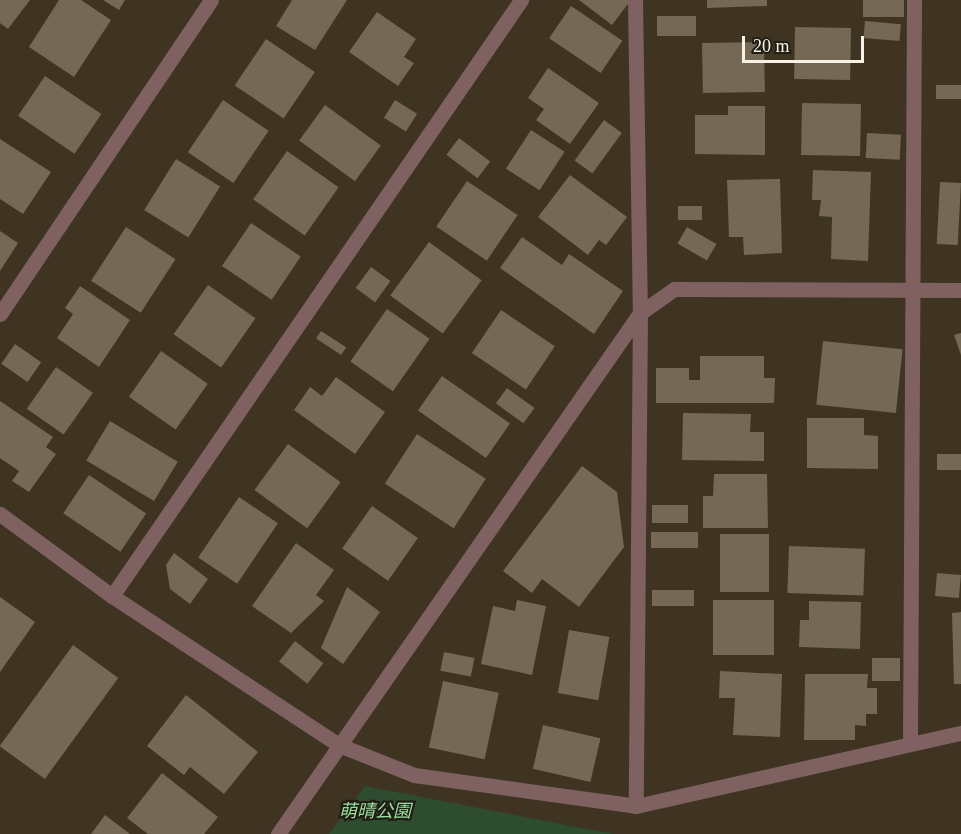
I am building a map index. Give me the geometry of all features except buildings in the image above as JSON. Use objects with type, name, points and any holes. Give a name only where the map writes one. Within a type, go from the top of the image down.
[{"type":"street","points":[[0,314],[211,0]]},
{"type":"street","points":[[112,596],[521,0]]},
{"type":"street","points":[[635,0],[640,313],[636,806]]},
{"type":"street","points":[[910,743],[916,290],[914,0]]},
{"type":"street","points":[[278,834],[640,313],[674,289],[961,290]]},
{"type":"street","points":[[0,514],[112,596],[339,746],[414,775],[636,806],[961,733]]},
{"type":"green space","name":"萌晴公園","points":[[365,786],[613,834],[329,834]]}]
